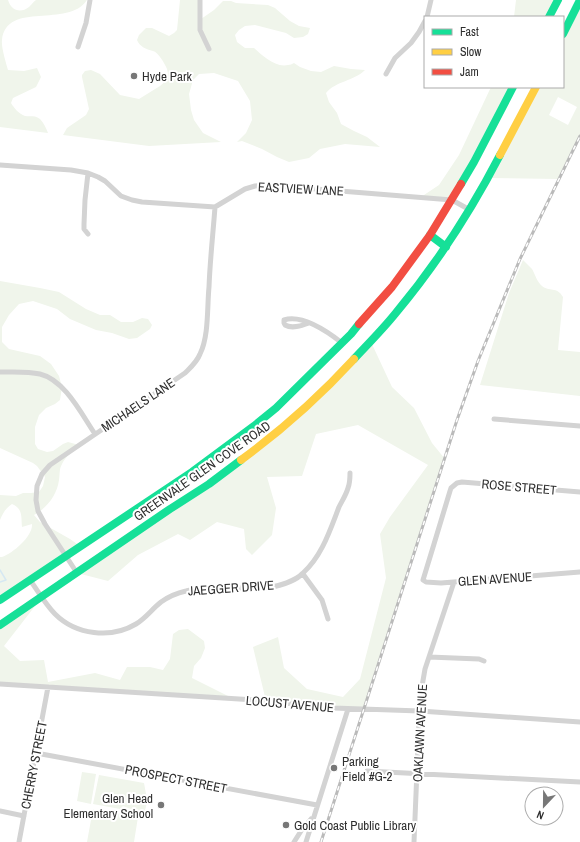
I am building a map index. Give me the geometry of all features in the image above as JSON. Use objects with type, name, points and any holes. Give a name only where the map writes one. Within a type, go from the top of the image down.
[{"type":"main road","points":[[550,16],[558,0]]},
{"type":"main road","points":[[564,32],[580,0]]},
{"type":"main road","name":"GREENVALE GLEN COVE ROAD","points":[[0,600],[192,472],[254,426],[276,408],[342,343],[392,287],[430,235],[480,151],[512,88]]},
{"type":"main road","name":"GREENVALE GLEN COVE ROAD","points":[[0,625],[209,484],[251,453],[284,427],[346,368],[373,340],[412,294],[446,247],[470,210],[495,166],[535,88]]},
{"type":"main road","points":[[430,235],[446,247]]},
{"type":"street","points":[[78,47],[86,23],[90,0]]},
{"type":"street","points":[[200,0],[200,30],[209,49]]},
{"type":"street","points":[[427,16],[431,0]]},
{"type":"street","points":[[386,74],[395,58],[411,43],[424,23]]},
{"type":"street","points":[[0,165],[70,170],[88,173],[105,181],[121,196],[142,202],[215,207]]},
{"type":"street","points":[[88,173],[84,224],[84,229],[88,234]]},
{"type":"street","name":"EASTVIEW LANE","points":[[215,207],[245,189],[266,185],[452,200],[470,210]]},
{"type":"street","name":"MICHAELS LANE","points":[[77,573],[38,511],[36,500],[37,486],[42,474],[50,465],[185,373],[194,364],[200,354],[206,332],[215,207]]},
{"type":"street","points":[[309,323],[321,328],[342,343]]},
{"type":"street","points":[[0,372],[31,372],[42,374],[53,379],[62,387],[74,402],[95,434]]},
{"type":"street","points":[[494,420],[580,426]]},
{"type":"street","name":"JAEGGER DRIVE","points":[[30,580],[55,615],[61,620],[83,631],[96,633],[107,633],[121,630],[136,624],[161,602],[184,591],[208,587],[267,588],[281,584],[303,574],[316,559],[349,487],[350,473]]},
{"type":"street","name":"ROSE STREET","points":[[426,570],[451,488],[457,483],[462,482],[580,492]]},
{"type":"street","name":"GLEN AVENUE","points":[[426,570],[423,580],[426,582],[441,583],[580,572]]},
{"type":"street","points":[[303,574],[322,600],[328,619]]},
{"type":"street","name":"OAKLAWN AVENUE","points":[[414,842],[420,698],[429,657],[454,582]]},
{"type":"street","points":[[429,657],[479,659],[484,661]]},
{"type":"street","name":"LOCUST AVENUE","points":[[0,684],[145,692],[255,700],[348,709],[420,711],[580,722]]},
{"type":"street","name":"CHERRY STREET","points":[[19,842],[48,687]]},
{"type":"street","points":[[306,842],[348,709]]},
{"type":"street","name":"PROSPECT STREET","points":[[36,753],[317,805]]},
{"type":"street","points":[[367,771],[580,782]]},
{"type":"street","points":[[0,811],[24,816]]},
{"type":"street","points":[[294,842],[313,817]]},
{"type":"shaded area","points":[[0,0],[8,0],[11,6],[16,10],[22,10],[29,7],[36,0],[87,0],[78,8],[66,13],[26,17],[15,21],[6,28],[2,40],[8,70],[24,71],[37,68],[41,77],[36,87],[13,98],[11,103],[17,111],[23,115],[40,119],[48,133],[0,127]]},
{"type":"shaded area","points":[[180,0],[199,0],[201,19],[214,10],[223,1],[231,1],[236,3],[268,5],[275,8],[290,21],[299,26],[310,28],[308,34],[303,37],[294,38],[286,33],[255,25],[245,26],[235,35],[237,42],[245,48],[254,48],[278,65],[289,65],[294,63],[311,71],[321,72],[334,66],[365,70],[356,77],[335,86],[326,93],[329,102],[337,113],[341,124],[367,137],[380,147],[345,144],[320,149],[309,158],[289,162],[242,141],[237,142],[246,133],[252,120],[250,101],[238,81],[214,73],[199,74],[193,80],[189,94],[194,120],[203,133],[221,142],[149,146],[63,135],[67,128],[86,115],[89,109],[82,77],[85,71],[91,70],[100,74],[120,95],[139,99],[160,86],[168,79],[167,69],[163,61],[155,52],[142,46],[137,40],[139,35],[146,28],[152,28],[169,36],[174,33],[177,30]]},
{"type":"shaded area","points":[[516,0],[558,0],[550,16],[514,16]]},
{"type":"shaded area","points":[[580,0],[580,136],[558,179],[488,178],[535,88],[564,88],[564,32]],"holes":[[[558,97],[577,107],[568,125],[549,115]]]},
{"type":"shaded area","points":[[491,88],[512,88],[452,200],[421,197],[439,185],[459,155]]},
{"type":"shaded area","points":[[523,260],[532,269],[537,280],[542,286],[547,289],[558,291],[563,297],[558,350],[580,352],[580,396],[480,385],[509,293]]},
{"type":"shaded area","points":[[0,281],[59,292],[86,309],[100,315],[110,315],[121,322],[133,322],[142,318],[148,319],[152,325],[150,329],[137,338],[129,339],[112,333],[96,330],[70,319],[57,309],[33,301],[19,304],[9,315],[2,327],[2,342],[9,349],[40,356],[51,364],[59,376],[62,387],[60,400],[46,408],[39,415],[35,427],[35,444],[38,449],[47,452],[53,451],[68,442],[79,445],[63,461],[58,486],[54,496],[43,509],[34,515],[40,522],[80,546],[0,600],[0,557],[6,555],[22,544],[29,534],[32,524],[22,527],[20,511],[12,504],[4,511],[0,520],[0,495],[16,496],[23,493],[39,492],[43,486],[45,477],[33,463],[0,448]]},
{"type":"shaded area","points":[[371,342],[392,387],[414,408],[432,443],[445,459],[364,709],[266,701],[253,647],[278,637],[284,668],[307,689],[343,697],[360,679],[386,578],[380,534],[390,517],[428,465],[358,425],[316,434],[302,476],[267,477],[276,508],[272,535],[252,555],[246,549],[244,529],[217,522],[190,540],[178,534],[138,555],[108,581],[77,573],[251,453]]},
{"type":"shaded area","points":[[42,597],[4,646],[20,661],[44,660],[48,682],[95,673],[120,680],[127,667],[150,667],[163,670],[170,659],[173,634],[179,630],[188,629],[204,641],[205,648],[201,658],[194,666],[192,678],[234,699],[0,684],[0,625]]},
{"type":"shaded area","points":[[82,772],[96,774],[91,804],[77,801]]},
{"type":"shaded area","points":[[99,775],[144,783],[148,799],[144,814],[123,806],[120,809],[93,804]]},
{"type":"shaded area","points":[[93,809],[138,817],[134,842],[87,842]]},
{"type":"waterway","points":[[0,570],[6,580],[0,582]]},
{"type":"railway","points":[[321,842],[457,420],[478,361],[520,259],[580,136]]},
{"type":"traffic: fast","points":[[550,16],[558,0]]},
{"type":"traffic: fast","points":[[564,32],[580,0]]},
{"type":"traffic: fast","points":[[461,184],[512,88]]},
{"type":"traffic: fast","points":[[354,359],[395,314],[439,257],[477,197],[500,155]]},
{"type":"traffic: fast","points":[[430,235],[446,247]]},
{"type":"traffic: fast","points":[[0,600],[192,472],[254,426],[276,408],[351,334],[359,324]]},
{"type":"traffic: fast","points":[[0,625],[209,484],[241,460]]},
{"type":"traffic: slow","points":[[500,155],[535,88]]},
{"type":"traffic: slow","points":[[241,460],[300,412],[354,359]]},
{"type":"traffic: jam","points":[[359,324],[392,287],[430,235],[461,184]]},
{"type":"place","name":"Hyde Park","points":[[134,76]]},
{"type":"place","name":"Parking Field #G-2","points":[[334,768]]},
{"type":"place","name":"Glen Head Elementary School","points":[[161,805]]},
{"type":"place","name":"Gold Coast Public Library","points":[[286,825]]}]
